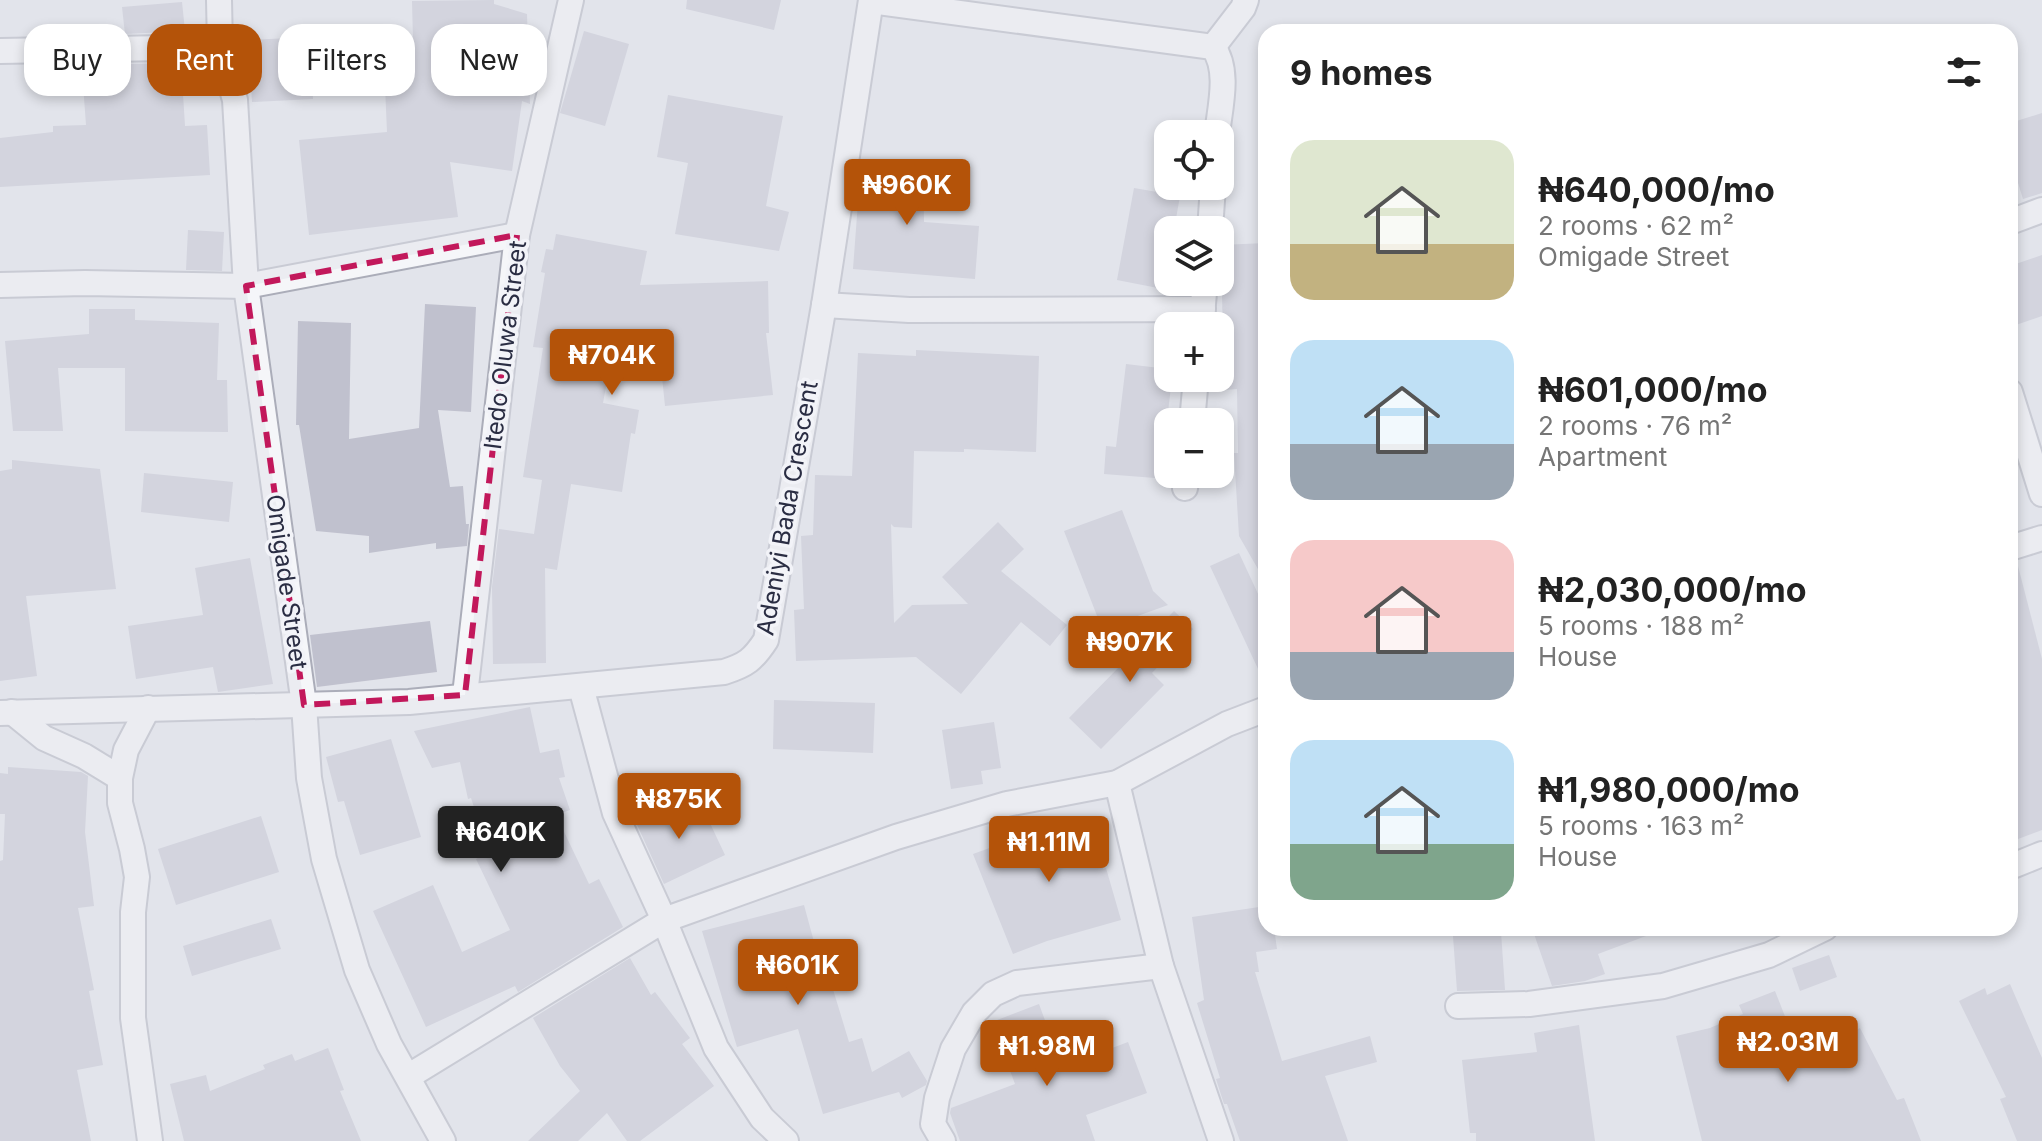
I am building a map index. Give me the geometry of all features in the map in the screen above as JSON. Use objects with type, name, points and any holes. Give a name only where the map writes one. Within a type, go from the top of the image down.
[{"type":"street","name":"Omigade Street","points":[[219,0],[220,24]]},
{"type":"street","name":"Itedo Oluwa Street","points":[[465,695],[517,235],[571,0]]},
{"type":"street","points":[[1213,47],[1246,0]]},
{"type":"street","points":[[871,1],[1213,47],[1223,68],[1218,120]]},
{"type":"street","name":"Adeniyi Bada Crescent","points":[[6,712],[409,702],[724,672],[744,666],[766,640],[824,305],[871,1]]},
{"type":"street","points":[[0,51],[147,48]]},
{"type":"street","name":"Omigade Street","points":[[234,96],[246,286],[304,705],[309,778],[324,859],[357,970],[389,1044],[443,1141]]},
{"type":"street","points":[[2018,219],[2042,210]]},
{"type":"street","points":[[0,285],[246,286],[517,235]]},
{"type":"street","points":[[824,305],[1154,317]]},
{"type":"street","points":[[2018,418],[2042,494]]},
{"type":"street","points":[[2018,546],[2042,538]]},
{"type":"street","points":[[581,687],[615,813],[664,920],[716,1048],[762,1118],[786,1141]]},
{"type":"street","points":[[148,708],[126,750],[120,778],[120,803],[137,877],[133,912],[133,1018],[150,1141]]},
{"type":"street","points":[[6,712],[44,738],[84,756],[120,778]]},
{"type":"street","points":[[409,1076],[664,920],[896,837],[1007,804],[1117,783],[1227,724],[1258,712]]},
{"type":"street","points":[[1117,783],[1161,966],[1221,1141]]},
{"type":"street","points":[[2018,864],[2042,854]]},
{"type":"street","points":[[1458,1006],[1529,1004],[1663,986],[1769,955],[1808,936]]},
{"type":"street","points":[[943,1141],[933,1124],[937,1098],[953,1049],[974,1013],[993,994],[1017,983],[1161,966]]},
{"type":"highlighted area","points":[[517,235],[465,695],[304,705],[246,286]]},
{"type":"building","points":[[494,0],[494,4],[527,14],[527,24],[431,24],[431,96],[530,96],[530,104],[522,101],[512,171],[450,162],[458,217],[309,235],[299,140],[387,132],[385,96],[415,96],[412,1]]},
{"type":"building","points":[[687,0],[781,0],[774,30],[686,9]]},
{"type":"building","points":[[182,2],[184,24],[147,24],[147,33],[131,34],[131,24],[124,24],[122,7]]},
{"type":"building","points":[[584,31],[629,44],[605,126],[560,113]]},
{"type":"building","points":[[262,39],[278,39],[278,96],[313,96],[313,99],[252,102],[252,96],[262,96]]},
{"type":"building","points":[[131,64],[147,64],[147,96],[183,96],[185,126],[207,125],[210,175],[0,187],[0,138],[53,132],[53,126],[86,125],[84,96],[131,96]]},
{"type":"building","points":[[668,95],[783,116],[766,206],[789,212],[779,251],[675,234],[688,163],[657,157]]},
{"type":"building","points":[[2042,113],[2042,193],[2023,199],[2018,183],[2018,120]]},
{"type":"building","points":[[923,161],[924,222],[979,226],[975,279],[853,269],[861,162]]},
{"type":"building","points":[[1134,188],[1154,191],[1154,200],[1179,200],[1176,216],[1154,216],[1154,287],[1117,280]]},
{"type":"building","points":[[188,230],[224,232],[222,271],[186,270]]},
{"type":"building","points":[[556,234],[647,251],[640,285],[768,281],[769,333],[766,333],[773,395],[665,406],[661,367],[611,359],[603,403],[639,410],[635,434],[631,433],[622,492],[571,484],[557,570],[545,568],[546,663],[493,664],[492,587],[499,529],[534,534],[542,480],[523,477],[543,348],[533,347],[545,273],[541,272],[546,249],[553,250]]},
{"type":"building","points":[[1258,243],[1258,569],[1239,536],[1234,453],[1238,453],[1234,312],[1222,312],[1222,296],[1234,296],[1234,244]]},
{"type":"building","points":[[2042,255],[2042,316],[2018,324],[2018,263]]},
{"type":"building","points":[[425,304],[476,307],[471,412],[438,410],[450,487],[463,486],[466,524],[469,524],[467,546],[436,549],[436,543],[369,553],[369,536],[316,531],[299,425],[296,425],[298,321],[351,323],[349,439],[419,428]]},
{"type":"building","points":[[89,309],[135,309],[135,320],[219,323],[217,380],[227,380],[228,432],[125,431],[125,368],[58,368],[63,431],[13,431],[5,341],[89,334]]},
{"type":"building","points":[[916,350],[1039,356],[1036,452],[964,449],[964,452],[914,451],[912,528],[891,524],[894,623],[912,605],[968,604],[942,577],[998,522],[1024,549],[1001,571],[1067,625],[1050,646],[1021,622],[961,694],[916,657],[796,661],[794,610],[804,609],[801,536],[813,535],[815,475],[852,476],[858,353],[916,356]]},
{"type":"building","points":[[1126,364],[1154,367],[1154,392],[1170,392],[1168,408],[1154,408],[1154,478],[1104,474],[1106,446],[1116,447]]},
{"type":"building","points":[[12,460],[100,469],[116,589],[26,596],[37,676],[0,681],[0,471],[12,469]]},
{"type":"building","points":[[144,473],[233,482],[229,522],[141,512]]},
{"type":"building","points":[[1122,510],[1153,591],[1168,605],[1110,626],[1101,626],[1064,531]]},
{"type":"building","points":[[1239,553],[1258,594],[1258,669],[1210,566]]},
{"type":"building","points":[[250,558],[273,684],[218,692],[213,667],[136,679],[128,626],[203,615],[195,568]]},
{"type":"building","points":[[2018,566],[2042,659],[2042,830],[2018,839]]},
{"type":"building","points":[[1174,611],[1193,629],[1152,673],[1164,685],[1101,749],[1069,718]]},
{"type":"building","points":[[430,621],[437,672],[317,687],[310,635]]},
{"type":"building","points":[[774,700],[875,703],[873,753],[773,749]]},
{"type":"building","points":[[530,707],[540,753],[559,749],[565,777],[559,778],[570,810],[556,815],[589,884],[599,879],[623,927],[518,992],[515,986],[426,1027],[373,911],[433,885],[462,952],[510,930],[476,859],[489,852],[471,798],[468,799],[460,762],[432,768],[414,731]]},
{"type":"building","points":[[994,722],[1001,768],[981,771],[983,784],[951,789],[942,730]]},
{"type":"building","points":[[391,739],[421,837],[360,855],[344,801],[338,802],[326,757]]},
{"type":"building","points":[[8,767],[81,772],[88,776],[85,832],[94,906],[78,908],[94,990],[89,991],[103,1065],[77,1070],[91,1141],[0,1141],[0,861],[3,860],[5,814],[0,814],[0,773],[8,774]]},
{"type":"building","points":[[700,802],[725,855],[664,884],[634,818],[657,807],[664,819]]},
{"type":"building","points":[[261,816],[279,872],[176,905],[158,849]]},
{"type":"building","points":[[1091,816],[1103,869],[1106,868],[1121,920],[1013,954],[973,854],[1031,833],[1030,829]]},
{"type":"building","points":[[804,905],[820,964],[825,963],[849,1042],[862,1038],[872,1072],[909,1051],[927,1081],[926,1085],[902,1098],[899,1092],[823,1114],[798,1029],[737,1047],[702,931]]},
{"type":"building","points":[[1258,907],[1258,936],[1275,936],[1277,949],[1256,952],[1259,972],[1255,972],[1282,1061],[1370,1036],[1377,1062],[1325,1076],[1348,1141],[1240,1141],[1216,1079],[1220,1078],[1197,1003],[1204,1000],[1192,917]]},
{"type":"building","points":[[271,919],[281,949],[192,976],[183,946]]},
{"type":"building","points":[[1453,936],[1501,936],[1505,990],[1457,991]]},
{"type":"building","points":[[1535,936],[1646,936],[1598,954],[1605,974],[1585,981],[1552,986]]},
{"type":"building","points":[[1829,955],[1837,977],[1800,991],[1792,968]]},
{"type":"building","points":[[630,958],[651,995],[655,992],[690,1038],[682,1044],[714,1086],[640,1141],[627,1141],[607,1113],[578,1141],[528,1141],[580,1091],[560,1066],[533,1018]]},
{"type":"building","points":[[2010,984],[2042,1058],[2042,1141],[2017,1141],[2000,1099],[2006,1097],[1959,1001],[1985,988],[1987,995]]},
{"type":"building","points":[[1775,991],[1801,1057],[1860,1028],[1897,1100],[1904,1098],[1921,1141],[1702,1141],[1676,1036],[1710,1028],[1743,1014],[1739,1005]]},
{"type":"building","points":[[1039,1004],[1062,1067],[1128,1042],[1147,1093],[1086,1115],[1095,1141],[960,1141],[951,1108],[1015,1084],[992,1022]]},
{"type":"building","points":[[1579,1025],[1595,1141],[1476,1141],[1476,1133],[1470,1133],[1462,1060],[1537,1052],[1534,1033]]},
{"type":"building","points":[[328,1048],[344,1090],[340,1091],[361,1141],[184,1141],[170,1084],[206,1075],[210,1091],[265,1069],[263,1065],[292,1054],[295,1061]]}]
